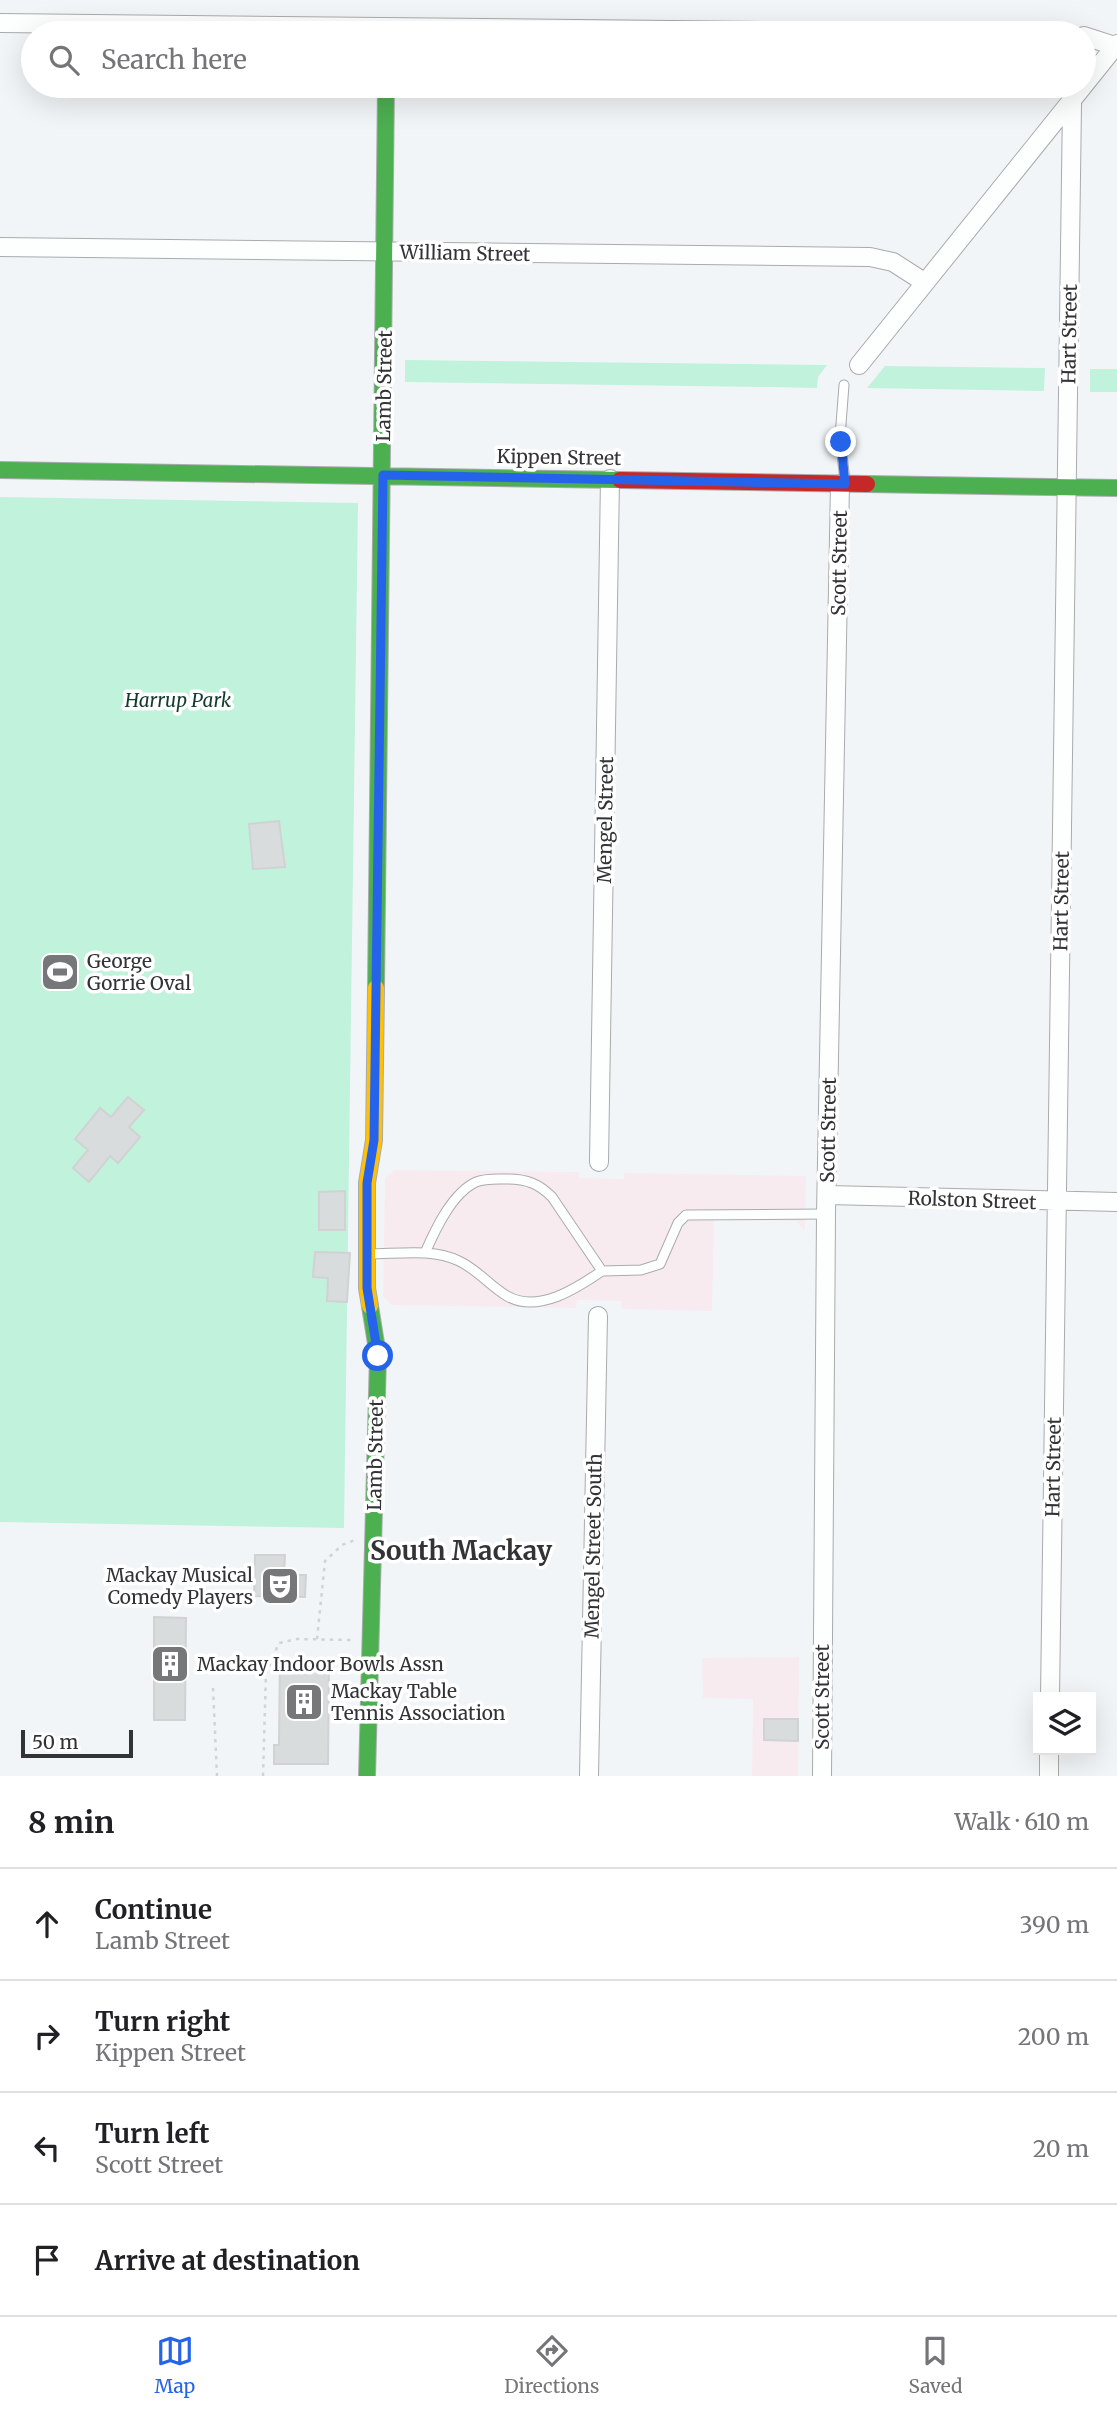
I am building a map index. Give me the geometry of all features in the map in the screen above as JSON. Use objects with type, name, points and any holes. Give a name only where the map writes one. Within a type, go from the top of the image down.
[{"type":"street","points":[[0,23],[21,23]]},
{"type":"street","points":[[1096,39],[1116,45],[1096,72]]},
{"type":"street","name":"Lamb Street","points":[[366,1776],[378,1356],[368,1298],[367,1183],[374,1140],[386,98]]},
{"type":"street","points":[[859,365],[1076,98]]},
{"type":"street","name":"Hart Street","points":[[1050,1692],[1072,104]]},
{"type":"street","name":"William Street","points":[[0,247],[870,257],[893,262],[924,282]]},
{"type":"street","name":"Kippen Street","points":[[0,470],[1117,488]]},
{"type":"street","name":"Mengel Street","points":[[599,1162],[610,479]]},
{"type":"street","name":"Scott Street","points":[[821,1776],[826,1214],[843,484]]},
{"type":"street","name":"Rolston Street","points":[[827,1195],[1117,1202]]},
{"type":"street","name":"Mengel Street South","points":[[589,1776],[598,1316]]},
{"type":"street","points":[[1049,1755],[1049,1776]]},
{"type":"lane","name":"Scott Street","points":[[843,484],[840,438],[844,385]]},
{"type":"lane","points":[[425,1253],[441,1223],[466,1188],[485,1179],[523,1180],[542,1188],[552,1197],[602,1271]]},
{"type":"lane","points":[[367,1254],[425,1253],[458,1260],[509,1298],[524,1301],[547,1300],[570,1291],[602,1271],[652,1268],[660,1264],[678,1223],[686,1215],[826,1214]]},
{"type":"path","points":[[317,1639],[325,1561],[342,1545],[373,1533]]},
{"type":"path","points":[[263,1776],[265,1673],[279,1643],[317,1639],[371,1640]]},
{"type":"path","points":[[213,1688],[217,1776]]},
{"type":"shaded area","points":[[394,1170],[579,1172],[579,1178],[624,1179],[624,1173],[806,1176],[805,1230],[796,1221],[714,1220],[712,1311],[622,1309],[621,1301],[577,1300],[576,1308],[392,1305],[383,1296],[385,1178]]},
{"type":"shaded area","points":[[799,1657],[798,1776],[752,1776],[753,1699],[703,1698],[702,1658]]},
{"type":"green space","points":[[405,360],[827,365],[818,377],[817,388],[405,382]]},
{"type":"green space","points":[[885,366],[1045,368],[1044,391],[867,388]]},
{"type":"green space","points":[[1090,369],[1117,369],[1117,392],[1090,392]]},
{"type":"green space","name":"Harrup Park","points":[[0,497],[358,503],[344,1528],[0,1522]]},
{"type":"building","points":[[279,821],[285,867],[253,869],[249,824]]},
{"type":"building","points":[[128,1097],[144,1110],[129,1127],[140,1137],[118,1163],[110,1156],[89,1182],[73,1168],[88,1150],[75,1139],[100,1108],[111,1117]]},
{"type":"building","points":[[345,1191],[345,1230],[319,1230],[319,1192]]},
{"type":"building","points":[[315,1252],[350,1253],[347,1302],[327,1301],[328,1278],[313,1277]]},
{"type":"building","name":"Mackay Musical Comedy Players","points":[[255,1555],[285,1555],[284,1575],[306,1575],[305,1597],[254,1596]]},
{"type":"building","name":"Mackay Indoor Bowls Assn","points":[[154,1617],[186,1618],[185,1720],[154,1720]]},
{"type":"building","name":"Mackay Table Tennis Association","points":[[280,1659],[329,1660],[328,1764],[274,1764],[274,1745],[279,1745]]},
{"type":"building","points":[[764,1719],[798,1719],[798,1741],[764,1740]]},
{"type":"traffic: fast","points":[[376,988],[386,98]]},
{"type":"traffic: fast","points":[[0,470],[620,480]]},
{"type":"traffic: fast","points":[[867,484],[1117,488]]},
{"type":"traffic: fast","points":[[367,1776],[378,1356],[370,1306]]},
{"type":"traffic: slow","points":[[370,1306],[367,1288],[367,1183],[374,1140],[376,988]]},
{"type":"traffic: jam","points":[[620,480],[867,484]]},
{"type":"place","name":"George Gorrie Oval","points":[[60,972]]},
{"type":"place","name":"Mackay Musical Comedy Players","points":[[280,1586]]},
{"type":"place","name":"Mackay Indoor Bowls Assn","points":[[170,1664]]},
{"type":"place","name":"Mackay Table Tennis Association","points":[[304,1702]]},
{"type":"district","name":"South Mackay","points":[[461,1550]]},
{"type":"route","points":[[378,1356],[367,1288],[367,1183],[374,1140],[383,475],[845,484],[841,442]]}]
